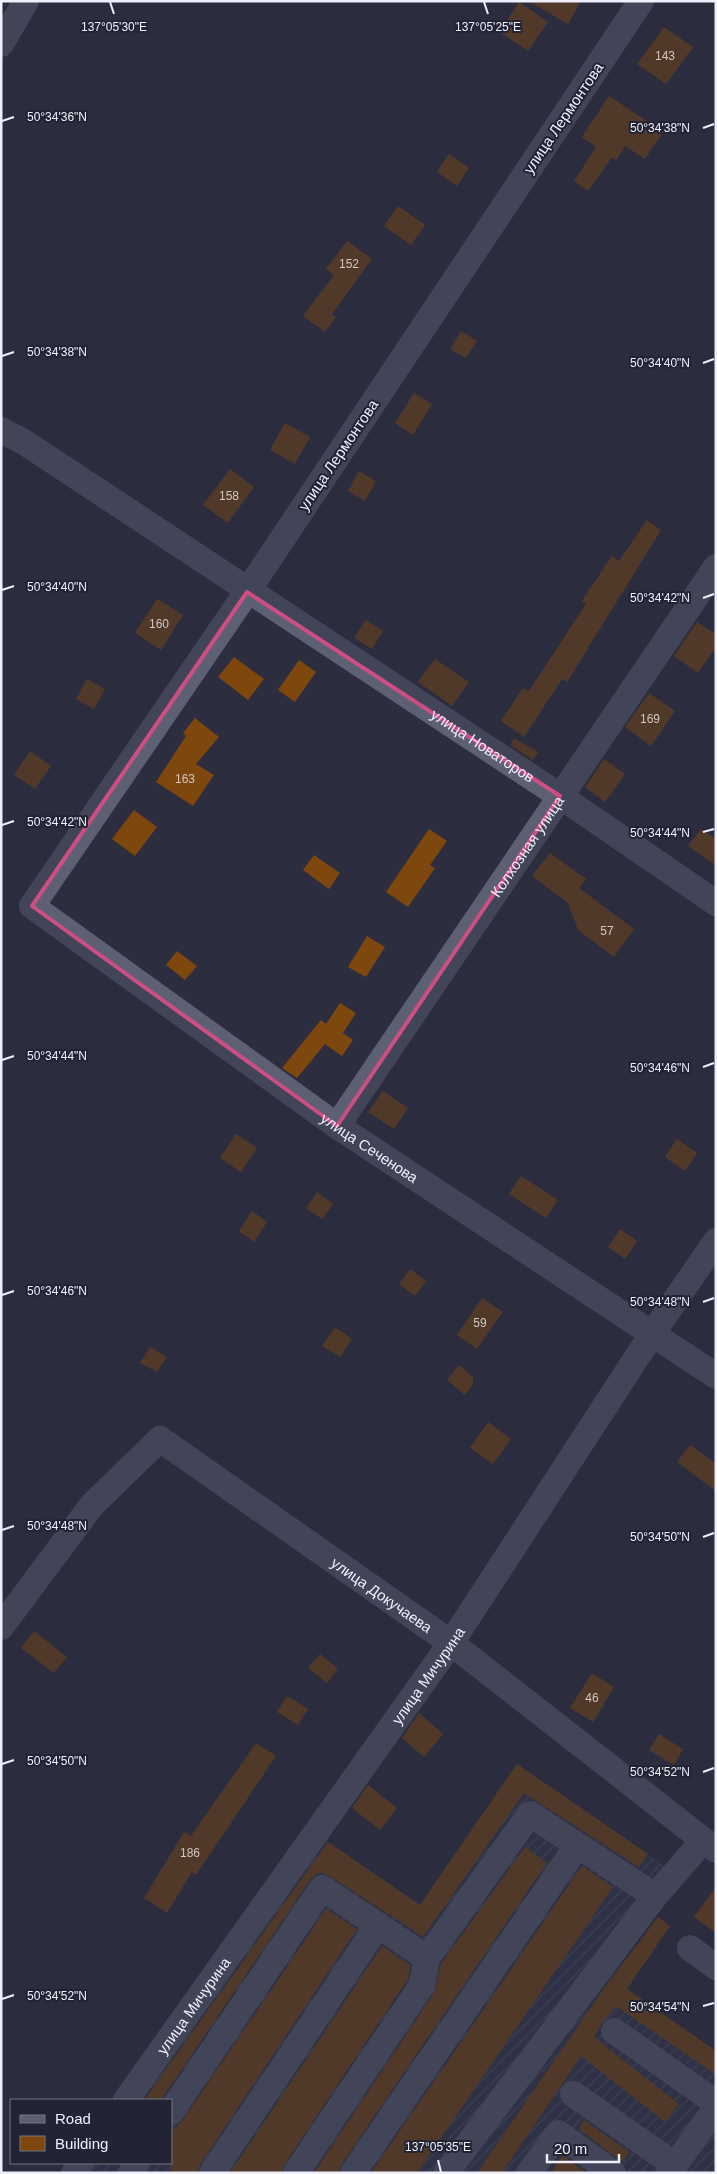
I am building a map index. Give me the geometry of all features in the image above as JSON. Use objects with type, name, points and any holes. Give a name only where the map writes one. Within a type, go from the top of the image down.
[{"type":"street","points":[[1,44],[26,1]]},
{"type":"street","name":"улица Лермонтова","points":[[32,906],[247,592],[641,1]]},
{"type":"street","name":"улица Новаторов","points":[[1,430],[24,442],[247,592],[560,796],[716,903]]},
{"type":"street","name":"Колхозная улица","points":[[337,1126],[716,567]]},
{"type":"street","name":"улица Сеченова","points":[[32,906],[337,1126],[716,1376]]},
{"type":"street","name":"улица Мичурина","points":[[127,2099],[451,1643],[652,1334],[716,1241]]},
{"type":"street","name":"улица Докучаева","points":[[1,1627],[92,1505],[160,1439],[451,1643],[710,1846]]},
{"type":"street","points":[[296,2173],[422,1985],[427,1958],[530,1814],[655,1896]]},
{"type":"street","points":[[353,2173],[577,1846]]},
{"type":"street","points":[[446,2173],[655,1896],[710,1846]]},
{"type":"street","points":[[172,2111],[322,1888],[427,1958]]},
{"type":"street","points":[[212,2173],[378,1925]]},
{"type":"street","points":[[690,1948],[716,1967]]},
{"type":"street","points":[[614,2031],[716,2103]]},
{"type":"street","points":[[573,2094],[672,2169],[716,2108]]},
{"type":"street","points":[[529,2173],[558,2133],[613,2173]]},
{"type":"highlighted area","points":[[247,592],[560,796],[337,1126],[32,906]]},
{"type":"shaded area","points":[[517,1764],[681,1877],[600,1994],[710,2071],[716,2070],[716,2173],[85,2173],[91,2164],[172,2164],[172,2099],[136,2099],[318,1835],[420,1905]]},
{"type":"building","points":[[528,1],[581,1],[568,24]]},
{"type":"building","points":[[519,2],[548,22],[528,51],[500,32]]},
{"type":"building","points":[[664,27],[693,47],[666,84],[637,64]]},
{"type":"building","points":[[609,96],[663,132],[645,159],[625,146],[616,160],[612,157],[588,191],[574,181],[596,147],[582,137]]},
{"type":"building","points":[[449,154],[469,168],[457,186],[437,172]]},
{"type":"building","points":[[398,206],[425,225],[411,245],[384,226]]},
{"type":"building","points":[[347,241],[372,259],[332,314],[336,317],[325,332],[303,316],[334,275],[326,269]]},
{"type":"building","points":[[461,331],[477,341],[466,358],[450,349]]},
{"type":"building","points":[[414,393],[432,404],[413,435],[395,423]]},
{"type":"building","points":[[285,423],[310,437],[295,464],[270,450]]},
{"type":"building","points":[[230,469],[254,487],[228,523],[203,505]]},
{"type":"building","points":[[359,471],[376,481],[365,501],[348,491]]},
{"type":"building","points":[[647,520],[661,530],[567,682],[562,679],[524,737],[501,721],[523,688],[529,691],[586,604],[582,601],[612,556],[619,561]]},
{"type":"building","points":[[157,599],[183,615],[161,650],[135,633]]},
{"type":"building","points":[[366,620],[383,631],[372,649],[354,638]]},
{"type":"building","points":[[697,622],[716,634],[716,647],[698,673],[674,656]]},
{"type":"building","points":[[234,657],[264,679],[248,700],[218,677]]},
{"type":"building","points":[[435,659],[469,682],[452,706],[418,682]]},
{"type":"building","points":[[299,660],[316,672],[295,702],[278,690]]},
{"type":"building","points":[[87,679],[105,689],[94,709],[76,699]]},
{"type":"building","points":[[649,693],[675,711],[651,746],[625,727]]},
{"type":"building","points":[[195,718],[219,737],[196,764],[214,775],[193,806],[156,782],[186,736],[183,733]]},
{"type":"building","points":[[514,738],[538,752],[533,760],[510,745]]},
{"type":"building","points":[[30,751],[51,766],[35,789],[14,775]]},
{"type":"building","points":[[604,759],[625,774],[605,802],[585,787]]},
{"type":"building","points":[[134,810],[157,827],[135,856],[112,839]]},
{"type":"building","points":[[429,829],[447,841],[430,865],[435,868],[408,907],[386,892]]},
{"type":"building","points":[[701,829],[716,839],[716,865],[688,846]]},
{"type":"building","points":[[550,853],[586,879],[579,888],[634,929],[614,957],[578,930],[568,903],[532,876]]},
{"type":"building","points":[[314,855],[340,873],[329,889],[303,870]]},
{"type":"building","points":[[367,936],[385,947],[366,977],[348,967]]},
{"type":"building","points":[[177,951],[197,966],[185,980],[166,965]]},
{"type":"building","points":[[340,1003],[356,1013],[343,1033],[353,1040],[342,1056],[325,1044],[297,1078],[282,1068],[321,1020],[326,1024]]},
{"type":"building","points":[[383,1091],[408,1108],[394,1129],[368,1112]]},
{"type":"building","points":[[236,1134],[257,1148],[241,1172],[220,1158]]},
{"type":"building","points":[[677,1139],[697,1153],[685,1171],[665,1157]]},
{"type":"building","points":[[521,1176],[558,1200],[546,1218],[509,1194]]},
{"type":"building","points":[[317,1192],[333,1204],[322,1219],[306,1208]]},
{"type":"building","points":[[252,1211],[267,1222],[254,1242],[239,1231]]},
{"type":"building","points":[[620,1229],[637,1241],[625,1259],[608,1247]]},
{"type":"building","points":[[410,1269],[426,1281],[415,1296],[399,1284]]},
{"type":"building","points":[[482,1298],[503,1312],[477,1349],[457,1335]]},
{"type":"building","points":[[335,1327],[352,1339],[340,1357],[322,1346]]},
{"type":"building","points":[[150,1347],[167,1357],[157,1372],[140,1363]]},
{"type":"building","points":[[459,1365],[473,1377],[473,1384],[465,1395],[447,1380]]},
{"type":"building","points":[[488,1422],[511,1439],[493,1464],[470,1448]]},
{"type":"building","points":[[690,1445],[716,1464],[716,1491],[677,1462]]},
{"type":"building","points":[[34,1631],[67,1657],[54,1673],[21,1648]]},
{"type":"building","points":[[320,1654],[338,1669],[327,1683],[308,1668]]},
{"type":"building","points":[[592,1673],[614,1687],[593,1722],[570,1708]]},
{"type":"building","points":[[287,1696],[308,1709],[298,1725],[277,1712]]},
{"type":"building","points":[[419,1713],[443,1734],[424,1757],[402,1738]]},
{"type":"building","points":[[659,1734],[683,1749],[674,1765],[649,1750]]},
{"type":"building","points":[[256,1743],[276,1756],[196,1875],[192,1872],[167,1913],[144,1898],[184,1832],[191,1836]]},
{"type":"building","points":[[517,1764],[648,1854],[639,1867],[524,1793],[423,1937],[330,1876],[323,1873],[316,1874],[310,1880],[162,2099],[145,2099],[328,1842],[420,1905]]},
{"type":"building","points":[[368,1785],[397,1808],[380,1830],[352,1808]]},
{"type":"building","points":[[525,1847],[547,1863],[341,2165],[338,2173],[314,2173],[434,1993],[441,1964]]},
{"type":"building","points":[[582,1866],[613,1887],[417,2173],[371,2173]]},
{"type":"building","points":[[716,1887],[716,1933],[694,1917]]},
{"type":"building","points":[[326,1909],[357,1929],[200,2165],[197,2173],[171,2173],[172,2131],[183,2120]]},
{"type":"building","points":[[658,1917],[670,1926],[627,1989],[716,2051],[716,2075],[616,2006],[602,2023],[594,2037],[679,2104],[665,2122],[581,2056],[502,2173],[477,2173],[605,1987]]},
{"type":"building","points":[[382,1946],[410,1965],[408,1979],[284,2165],[281,2173],[230,2173]]},
{"type":"building","points":[[584,2120],[629,2152],[622,2162],[579,2129]]},
{"type":"building","points":[[562,2155],[587,2173],[551,2173]]}]
